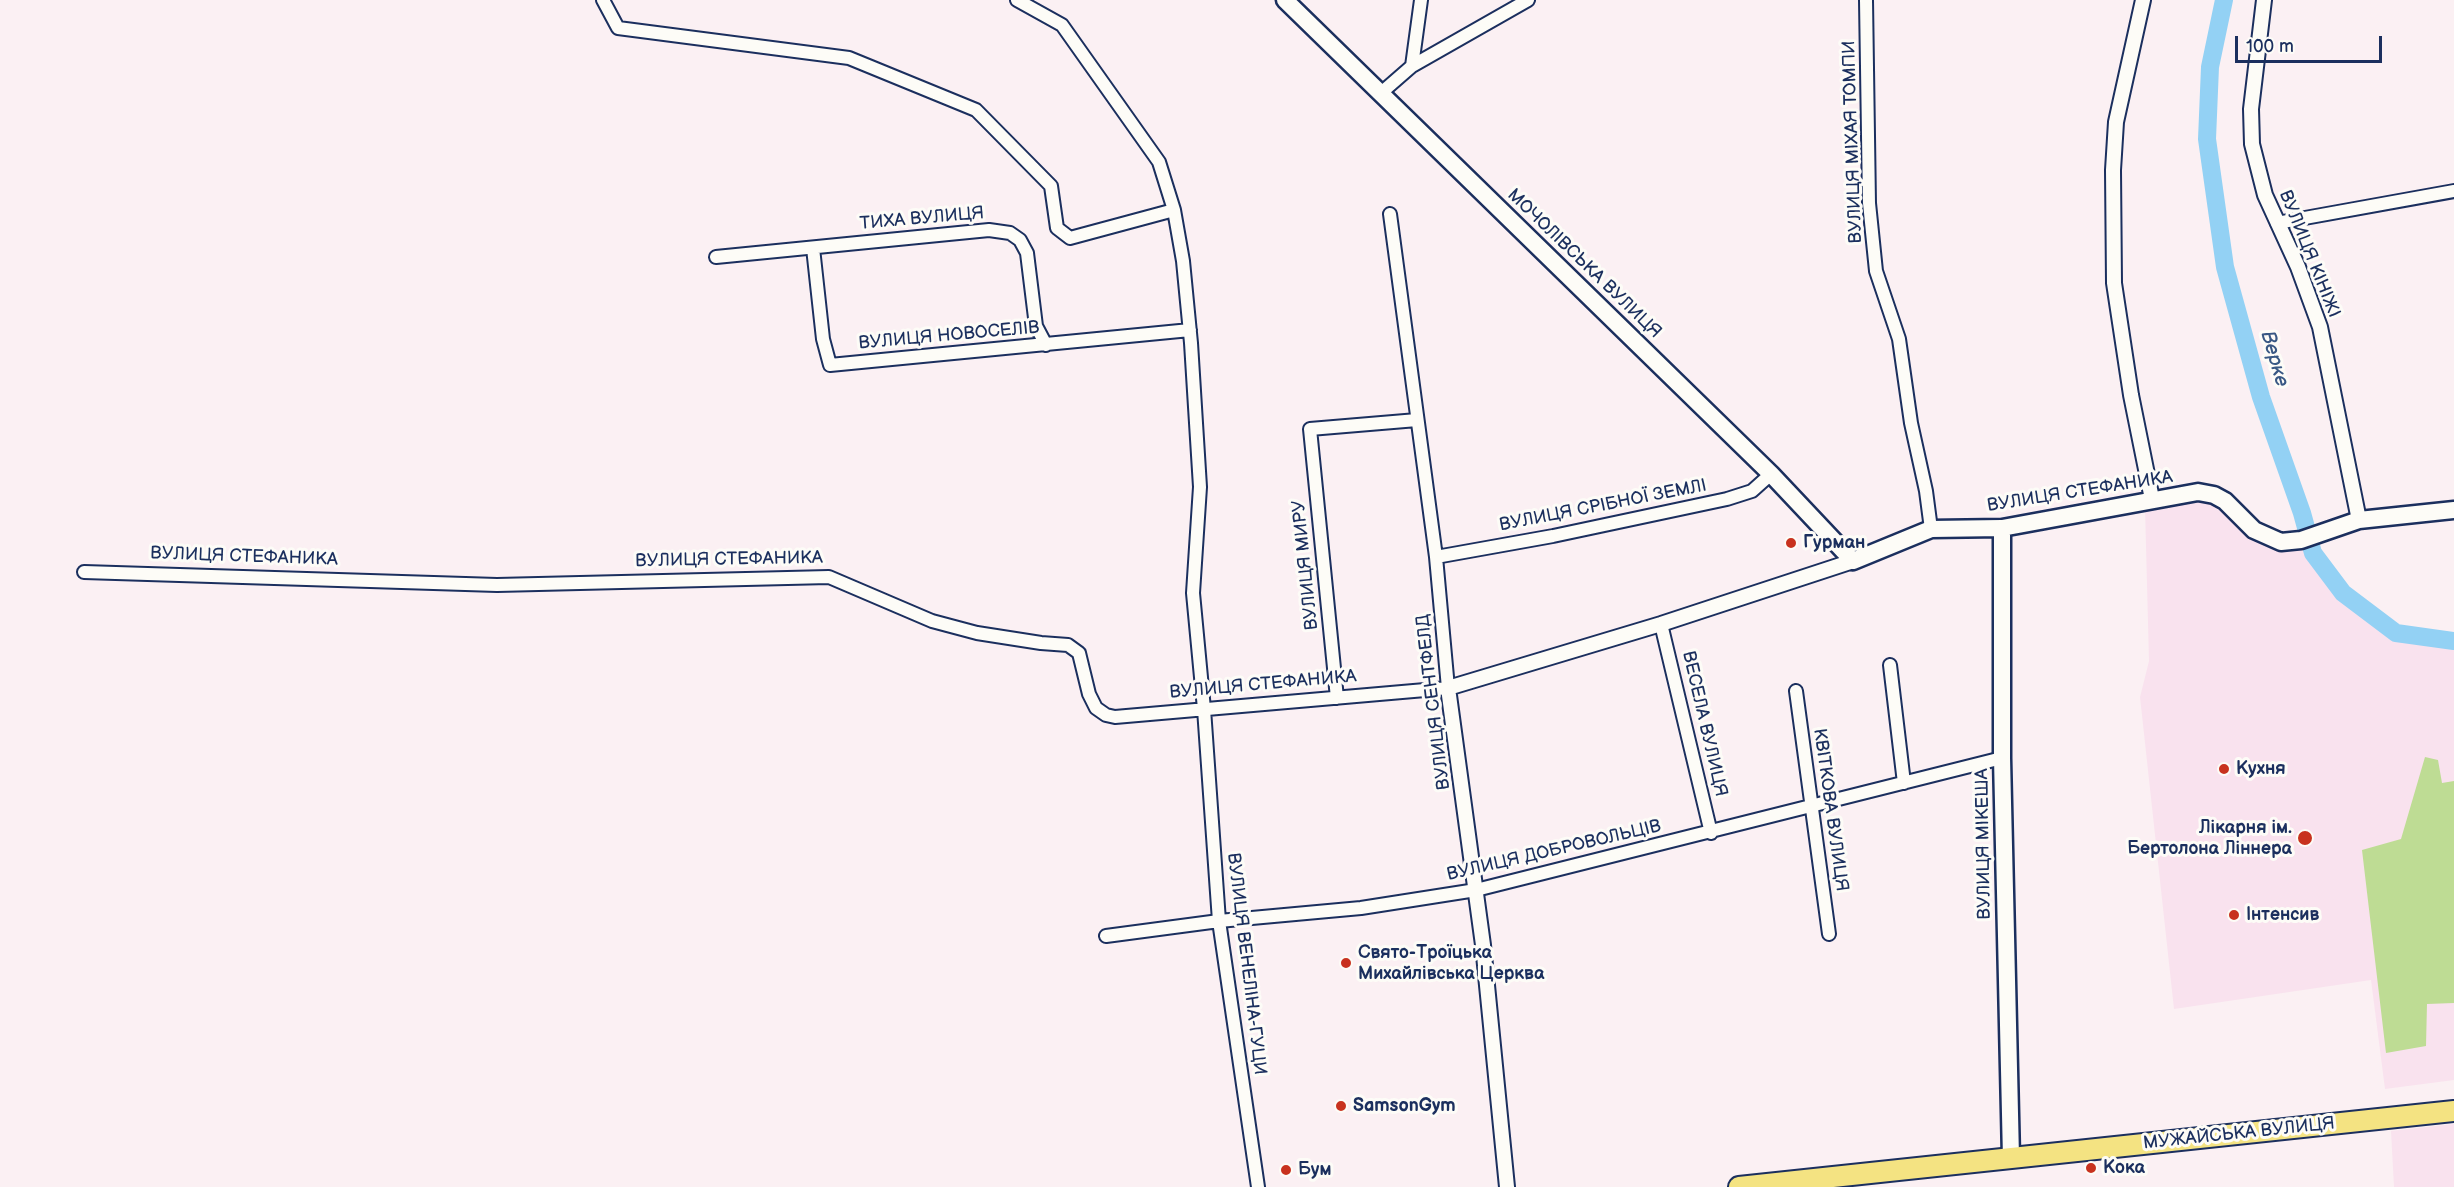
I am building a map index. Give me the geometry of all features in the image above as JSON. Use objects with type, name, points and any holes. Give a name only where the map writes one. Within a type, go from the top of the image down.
[{"type":"highway","name":"МУЖАЙСЬКА ВУЛИЦЯ","points":[[1743,1187],[2454,1111]]},
{"type":"main road","name":"МОЧОЛІВСЬКА ВУЛИЦЯ","points":[[1285,0],[1771,474],[1853,561]]},
{"type":"main road","name":"ВУЛИЦЯ СТЕФАНИКА","points":[[1853,561],[1931,529],[2002,528],[2198,492],[2214,495],[2266,538],[2281,542],[2307,538],[2360,520],[2454,510]]},
{"type":"main road","name":"ВУЛИЦЯ МІКЕША","points":[[2002,528],[2002,758],[2011,1158]]},
{"type":"street","name":"ВУЛИЦЯ ВЕНЕЛІНА-ГУЦИ","points":[[1017,0],[1062,25],[1159,162],[1174,210],[1183,261],[1190,330],[1200,487],[1193,593],[1219,921],[1258,1187]]},
{"type":"street","points":[[1412,66],[1421,0]]},
{"type":"street","points":[[1381,93],[1412,66],[1528,0]]},
{"type":"street","name":"ВУЛИЦЯ МІХАЯ ТОМПИ","points":[[1866,0],[1869,203],[1876,271],[1899,339],[1911,423],[1926,491],[1931,529]]},
{"type":"street","points":[[2143,0],[2116,122],[2113,170],[2114,283],[2131,395],[2152,499]]},
{"type":"street","name":"ВУЛИЦЯ КІНІЖІ","points":[[2264,0],[2251,109],[2252,144],[2265,195],[2298,267],[2320,327],[2360,520]]},
{"type":"street","points":[[603,2],[618,28],[849,58],[976,110],[1051,186],[1057,228],[1070,238],[1174,210]]},
{"type":"street","points":[[2277,223],[2454,191]]},
{"type":"street","name":"ВУЛИЦЯ СЕНТФЕЛД","points":[[1390,214],[1436,557],[1448,688],[1476,890],[1508,1187]]},
{"type":"street","name":"ТИХА ВУЛИЦЯ","points":[[716,257],[989,230],[1010,233],[1020,240],[1027,253],[1036,326],[1046,345]]},
{"type":"street","name":"ВУЛИЦЯ НОВОСЕЛІВ","points":[[813,248],[823,339],[830,365],[1190,330]]},
{"type":"street","name":"ВУЛИЦЯ МИРУ","points":[[1337,698],[1310,429],[1417,420]]},
{"type":"street","name":"ВУЛИЦЯ СРІБНОЇ ЗЕМЛІ","points":[[1436,557],[1553,536],[1727,500],[1752,490],[1771,474]]},
{"type":"street","name":"ВУЛИЦЯ СТЕФАНИКА","points":[[84,572],[497,585],[829,577],[932,621],[977,633],[1068,645],[1079,653],[1089,694],[1096,708],[1106,715],[1115,717],[1448,688],[1661,624],[1853,561]]},
{"type":"street","name":"ВЕСЕЛА ВУЛИЦЯ","points":[[1661,624],[1712,833]]},
{"type":"street","points":[[1890,665],[1904,783]]},
{"type":"street","name":"КВІТКОВА ВУЛИЦЯ","points":[[1796,691],[1829,934]]},
{"type":"street","name":"ВУЛИЦЯ ДОБРОВОЛЬЦІВ","points":[[1106,936],[1219,921],[1361,908],[1476,890],[1712,833],[2002,758]]},
{"type":"shaded area","name":"Лікарня ім. Бертолона Ліннера","points":[[2197,499],[2212,501],[2264,544],[2282,550],[2305,547],[2308,557],[2338,598],[2391,638],[2454,647],[2454,1080],[2385,1089],[2371,980],[2174,1009],[2140,697],[2149,661],[2145,507]]},
{"type":"shaded area","points":[[2454,1124],[2454,1187],[2394,1187],[2391,1131]]},
{"type":"green space","points":[[2425,757],[2438,760],[2442,783],[2454,781],[2454,1003],[2427,1004],[2426,1046],[2386,1053],[2362,850],[2401,839]]},
{"type":"waterway","name":"Верке","points":[[2224,0],[2210,67],[2207,139],[2225,267],[2261,397],[2302,513],[2313,553],[2343,593],[2396,633],[2454,641]]},
{"type":"place","name":"Гурман","points":[[1791,543]]},
{"type":"place","name":"Кухня","points":[[2224,769]]},
{"type":"place","name":"Лікарня ім. Бертолона Ліннера","points":[[2305,838]]},
{"type":"place","name":"Інтенсив","points":[[2234,915]]},
{"type":"place","name":"Свято-Троїцька Михайлівська Церква","points":[[1346,963]]},
{"type":"place","name":"SamsonGym","points":[[1341,1106]]},
{"type":"place","name":"Кока","points":[[2091,1168]]},
{"type":"place","name":"Бум","points":[[1286,1170]]}]
